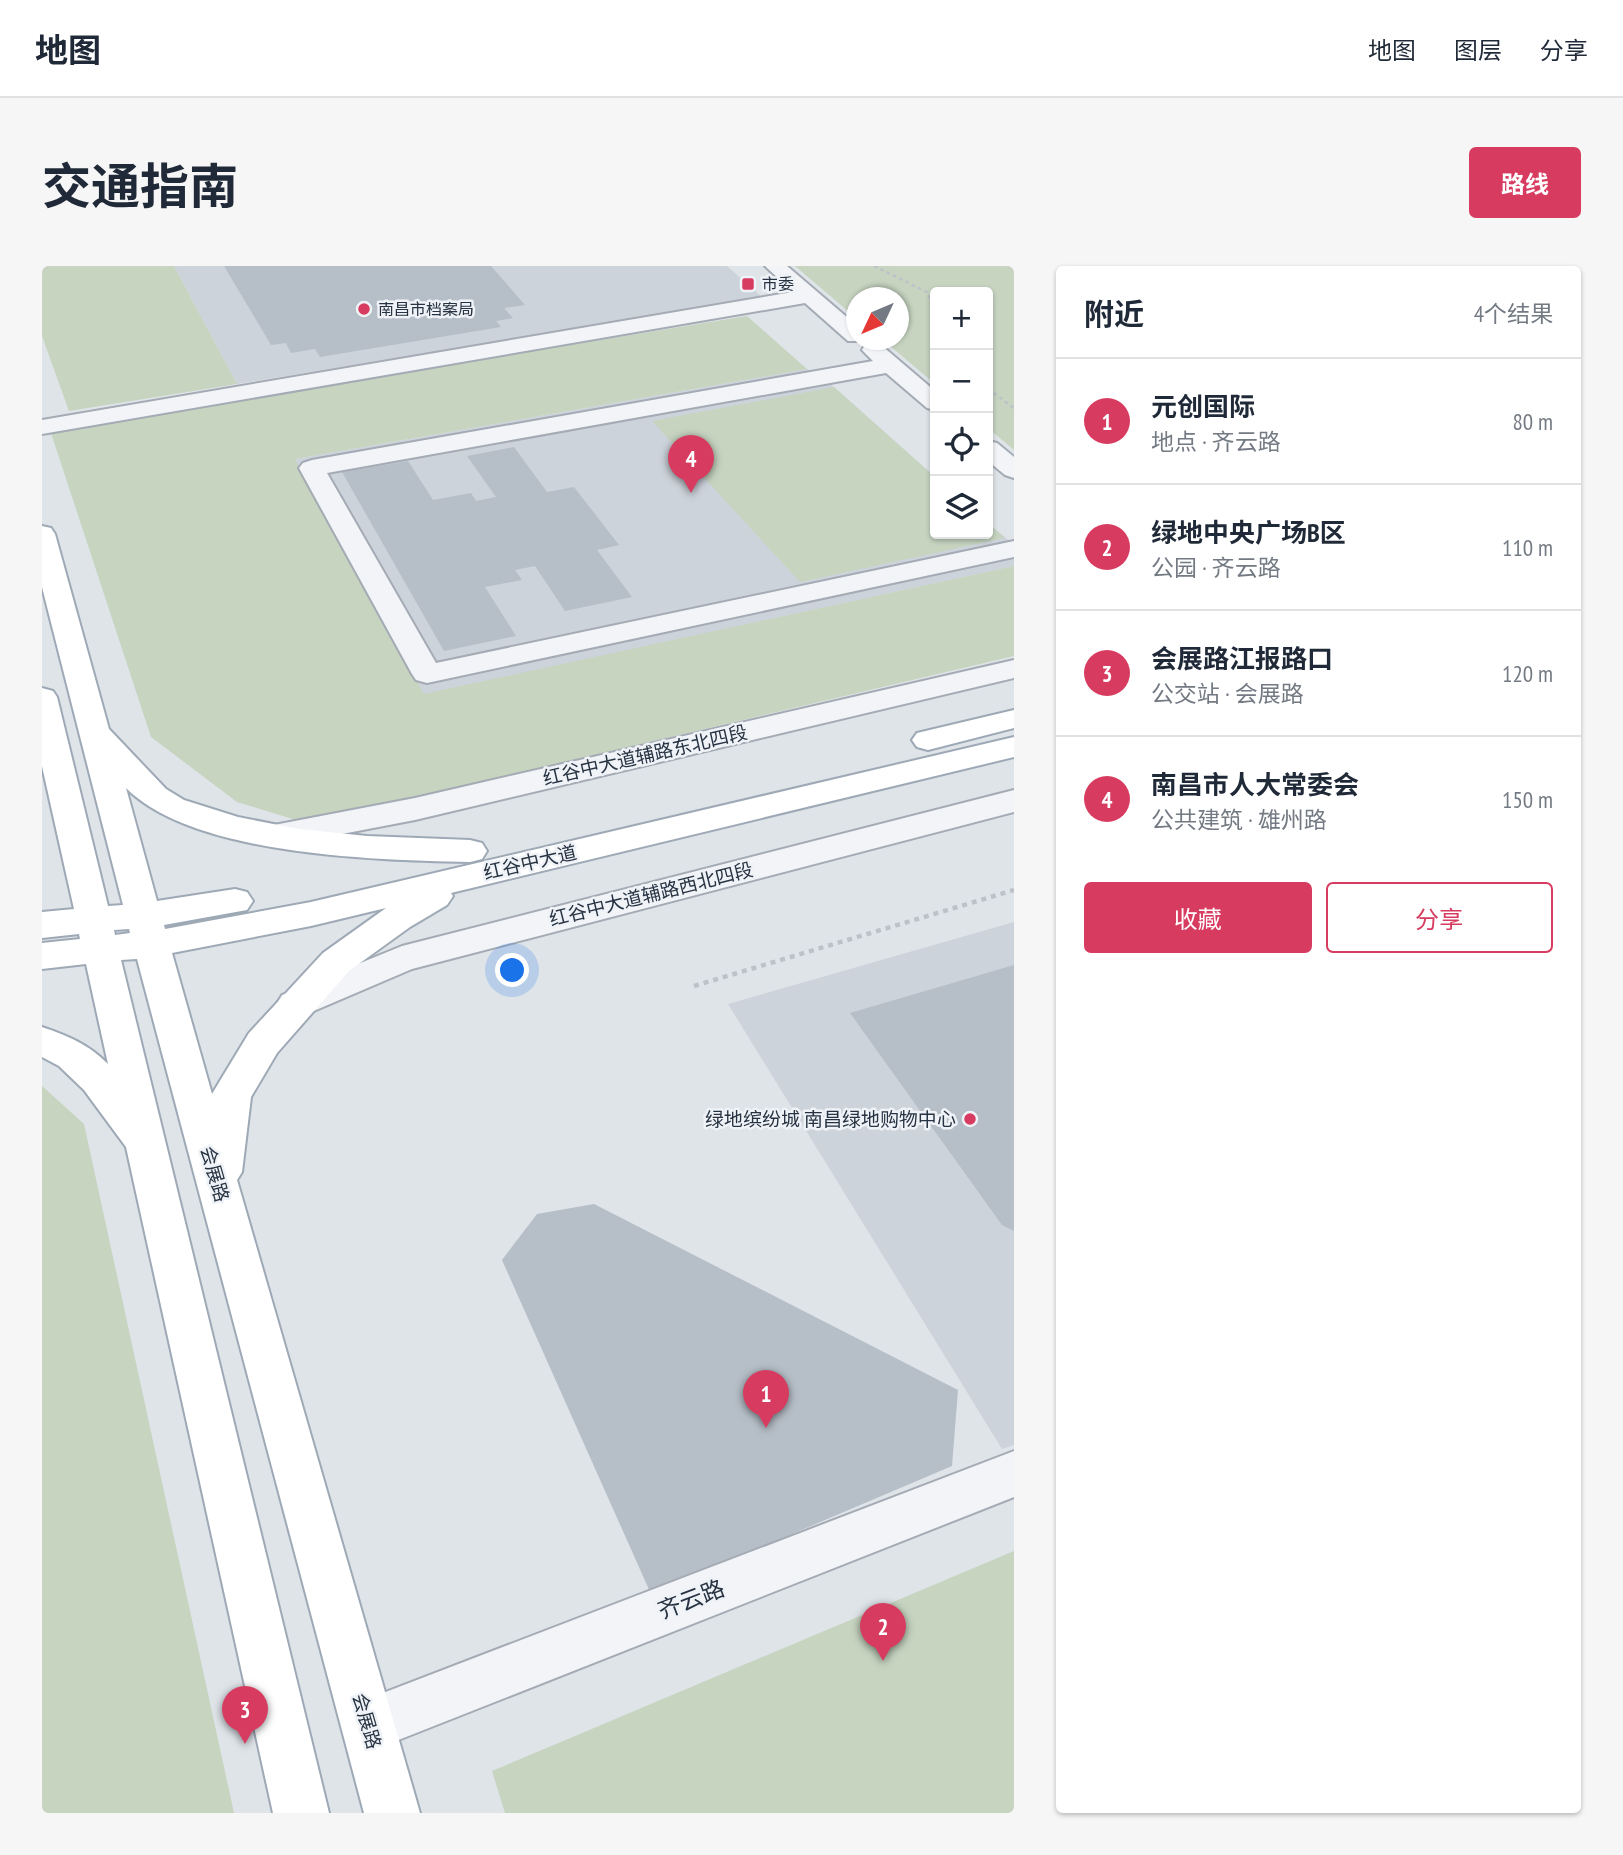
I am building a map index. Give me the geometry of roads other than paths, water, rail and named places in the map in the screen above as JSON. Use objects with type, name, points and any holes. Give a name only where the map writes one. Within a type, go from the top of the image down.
[{"type":"main road","name":"会展路","points":[[42,534],[147,930],[392,1813]]},
{"type":"main road","name":"红谷中大道","points":[[42,956],[99,935],[311,914],[471,864],[1014,719]]},
{"type":"main road","points":[[45,724],[99,935],[301,1813]]},
{"type":"main road","points":[[93,727],[138,782],[165,804],[224,825],[274,836],[471,864]]},
{"type":"main road","name":"红谷中大道","points":[[471,864],[1014,747]]},
{"type":"main road","points":[[219,1188],[231,1096],[263,1043],[336,962],[471,864]]},
{"type":"main road","name":"红谷中大道","points":[[42,925],[99,935]]},
{"type":"main road","points":[[42,1042],[62,1047],[98,1079],[148,1148]]},
{"type":"street","points":[[775,266],[846,327]]},
{"type":"street","points":[[42,427],[810,296]]},
{"type":"street","points":[[873,350],[930,399]]},
{"type":"street","points":[[891,365],[312,468],[427,674],[1014,548]]},
{"type":"street","points":[[993,452],[1014,470]]},
{"type":"street","name":"红谷中大道辅路东北四段","points":[[274,836],[415,808],[1014,669]]},
{"type":"street","name":"红谷中大道辅路西北四段","points":[[295,1005],[402,959],[1014,801]]},
{"type":"street","name":"齐云路","points":[[368,1725],[1014,1474]]},
{"type":"place","name":"市委","points":[[748,284]]},
{"type":"place","name":"南昌市档案局","points":[[364,309]]},
{"type":"place","name":"南昌市人大常委会","points":[[691,493]]},
{"type":"place","name":"绿地缤纷城 南昌绿地购物中心","points":[[970,1119]]},
{"type":"place","name":"元创国际","points":[[766,1428]]},
{"type":"place","name":"绿地中央广场B区","points":[[883,1661]]},
{"type":"place","name":"会展路江报路口","points":[[245,1744]]}]
